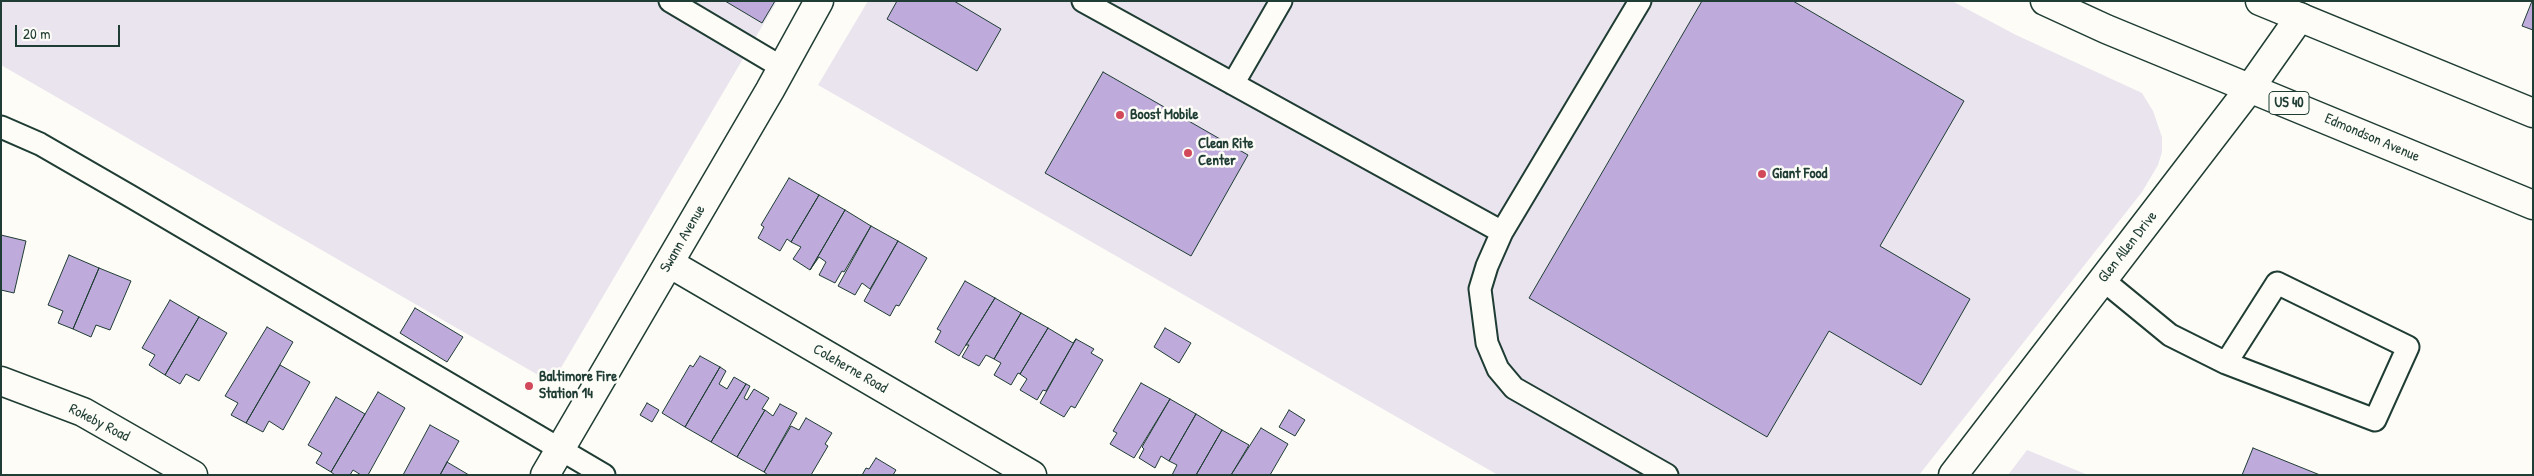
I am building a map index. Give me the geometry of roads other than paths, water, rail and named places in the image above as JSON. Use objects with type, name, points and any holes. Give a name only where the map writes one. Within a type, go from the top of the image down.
[{"type":"street","name":"Swann Avenue","points":[[545,475],[783,68],[819,1]]},
{"type":"street","name":"Edmondson Avenue","points":[[2045,1],[2533,205]]},
{"type":"street","points":[[2260,1],[2533,113]]},
{"type":"street","name":"Glen Allen Drive","points":[[1953,475],[2250,88],[2300,17]]},
{"type":"street","name":"Coleherne Road","points":[[669,263],[1032,475]]},
{"type":"street","name":"Rokeby Road","points":[[1,381],[83,412],[193,475]]},
{"type":"lane","points":[[670,1],[783,68]]},
{"type":"lane","points":[[1083,1],[1502,232]]},
{"type":"lane","points":[[1234,84],[1281,1]]},
{"type":"lane","points":[[1640,1],[1502,232],[1487,266],[1480,289],[1487,343],[1498,368],[1514,388],[1667,475]]},
{"type":"lane","points":[[1,127],[40,144],[604,475]]},
{"type":"lane","points":[[2103,280],[2170,335],[2226,363],[2375,420],[2408,346],[2277,283],[2226,363]]},
{"type":"place","name":"Boost Mobile","points":[[1120,115]]},
{"type":"place","name":"Clean Rite Center","points":[[1188,153]]},
{"type":"place","name":"Giant Food","points":[[1762,174]]},
{"type":"place","name":"Baltimore Fire Station 14","points":[[529,386]]}]
